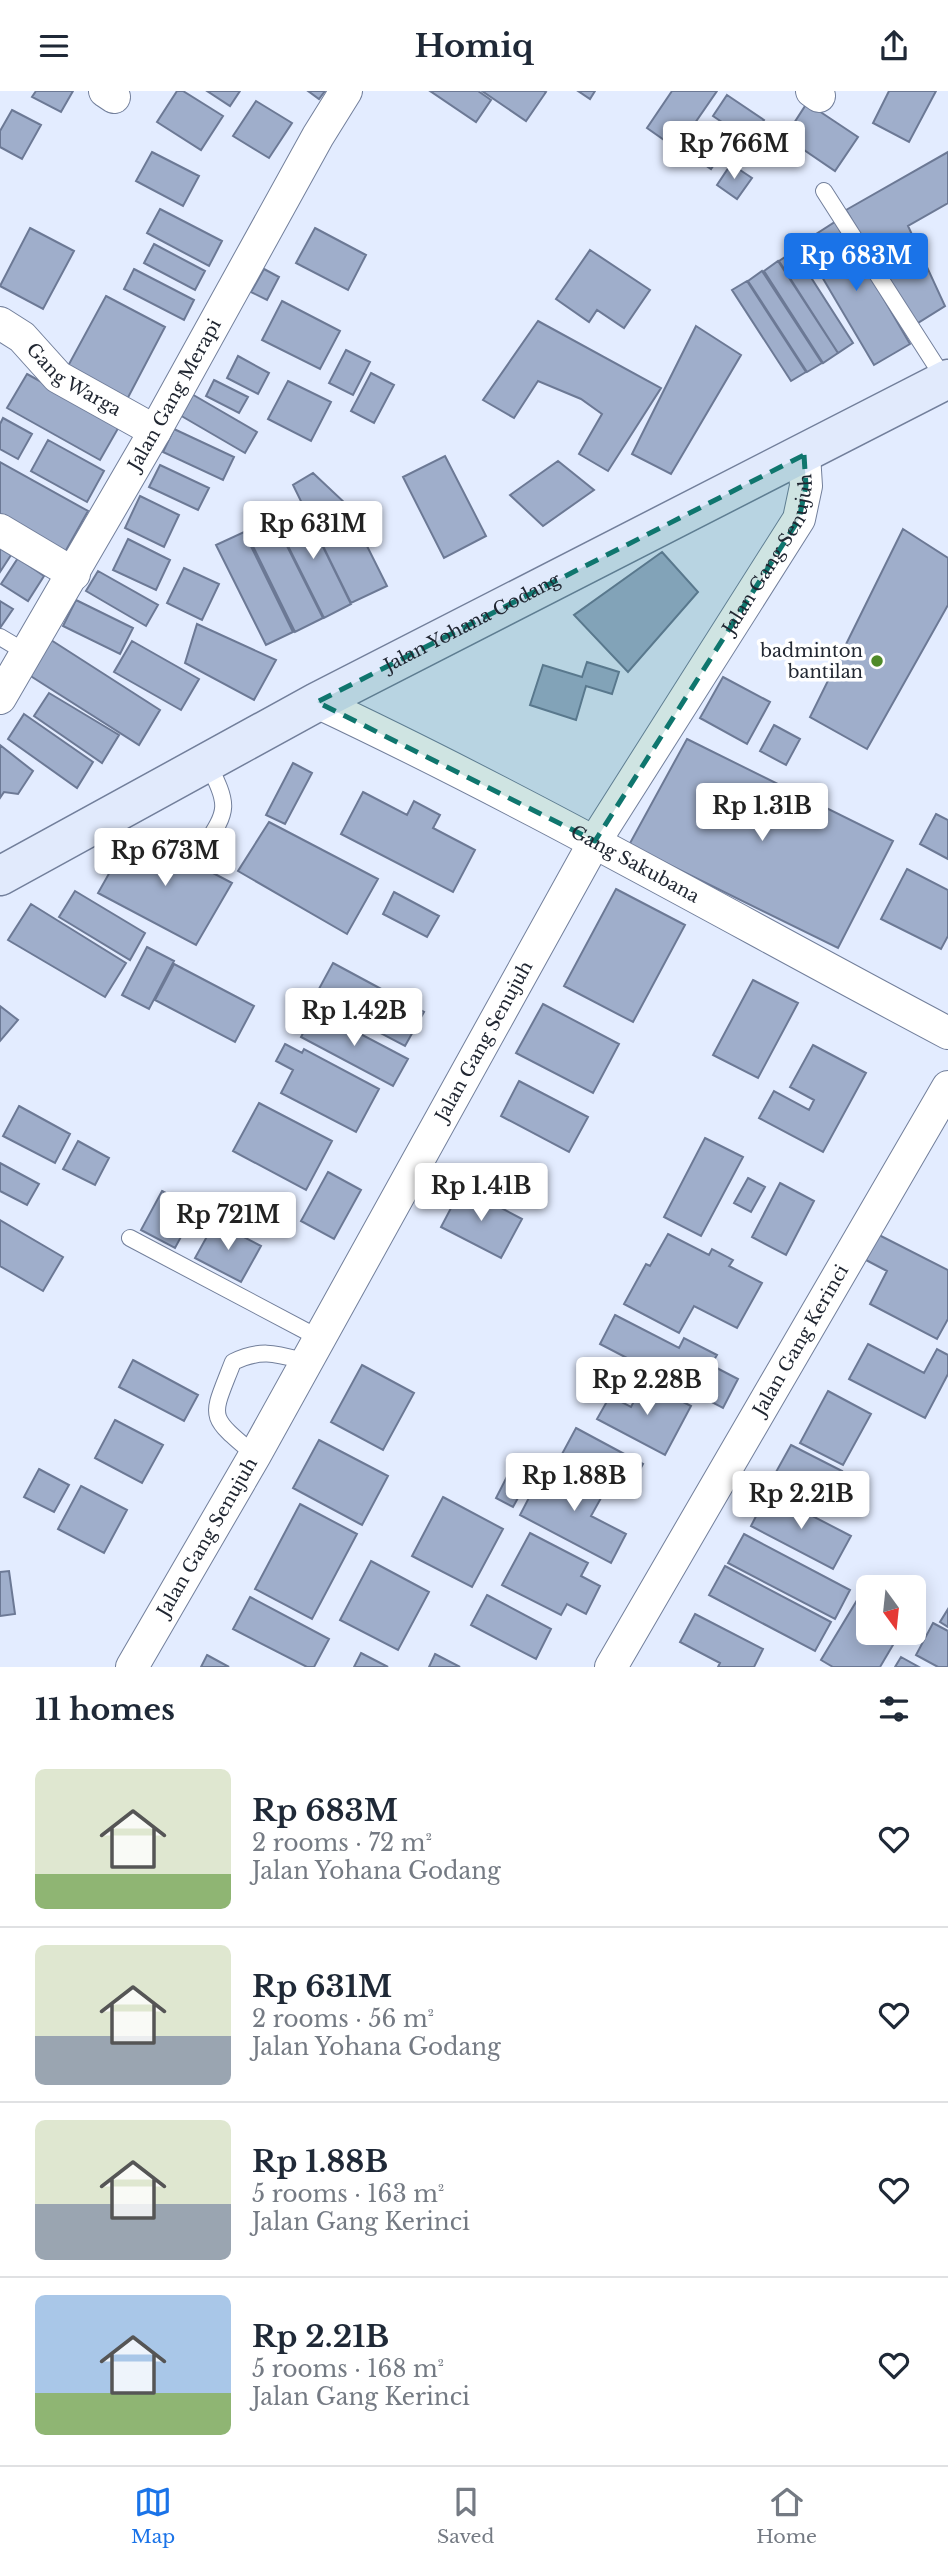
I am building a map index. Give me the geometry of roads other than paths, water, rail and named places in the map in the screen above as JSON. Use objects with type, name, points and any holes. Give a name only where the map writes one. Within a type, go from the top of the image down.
[{"type":"main road","name":"Jalan Yohana Godang","points":[[0,876],[317,702],[947,380]]},
{"type":"street","name":"Jalan Gang Merapi","points":[[0,698],[74,574],[318,136],[346,91]]},
{"type":"street","name":"Gang Warga","points":[[0,323],[22,337],[58,377],[155,431]]},
{"type":"street","name":"Jalan Gang Senujuh","points":[[132,1667],[255,1455],[596,841],[799,519],[806,486],[804,454]]},
{"type":"street","points":[[0,530],[74,574]]},
{"type":"street","name":"Gang Sakubana","points":[[317,702],[596,841],[948,1033]]},
{"type":"street","name":"Jalan Gang Kerinci","points":[[611,1667],[948,1087]]},
{"type":"lane","points":[[824,191],[947,380]]},
{"type":"lane","points":[[0,637],[27,653]]},
{"type":"lane","points":[[201,852],[221,820],[225,804],[207,761]]},
{"type":"lane","points":[[131,1238],[313,1350]]},
{"type":"lane","points":[[255,1455],[226,1431],[219,1422],[215,1408],[233,1362],[251,1353],[313,1350]]},
{"type":"place","name":"badminton bantilan","points":[[877,661]]}]
